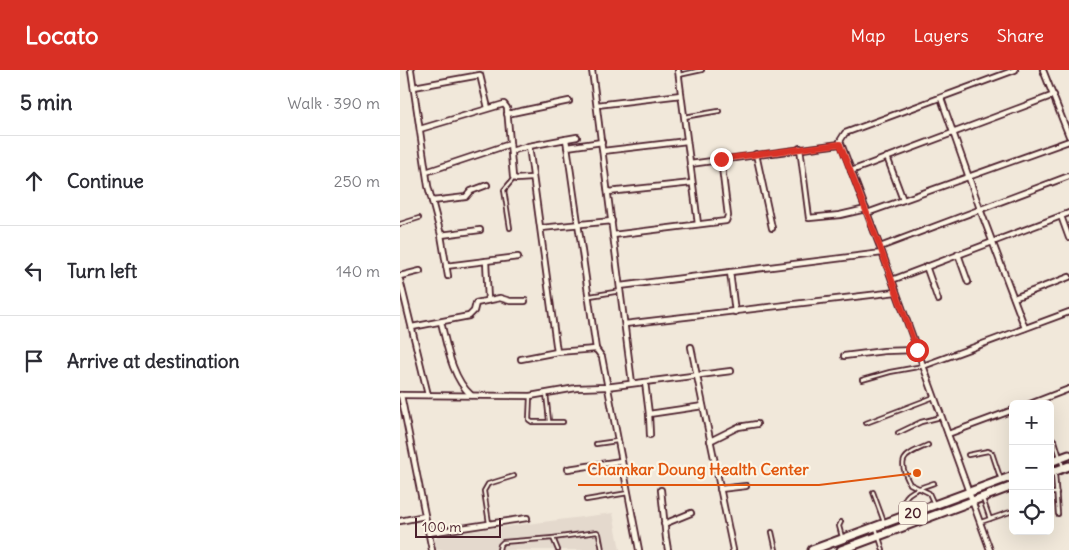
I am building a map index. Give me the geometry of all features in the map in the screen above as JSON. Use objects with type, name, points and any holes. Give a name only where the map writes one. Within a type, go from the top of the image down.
[{"type":"main road","points":[[1054,460],[1069,455]]},
{"type":"main road","points":[[1054,471],[1066,467]]},
{"type":"main road","name":"20","points":[[812,550],[1009,477]]},
{"type":"main road","name":"20","points":[[841,550],[1009,489]]},
{"type":"street","points":[[411,70],[426,172],[448,276]]},
{"type":"street","points":[[592,70],[632,383]]},
{"type":"street","points":[[990,550],[867,211],[840,144],[841,138],[845,133],[1015,70]]},
{"type":"street","points":[[1043,70],[1069,136]]},
{"type":"street","points":[[414,87],[480,72],[488,108]]},
{"type":"street","points":[[678,73],[698,224]]},
{"type":"street","points":[[597,105],[681,95]]},
{"type":"street","points":[[851,172],[1054,95]]},
{"type":"street","points":[[941,98],[1025,328]]},
{"type":"street","points":[[507,114],[569,100]]},
{"type":"street","points":[[420,129],[504,104],[506,106],[514,178],[532,178]]},
{"type":"street","points":[[511,151],[577,137]]},
{"type":"street","points":[[566,139],[596,349],[602,357],[606,387],[639,550]]},
{"type":"street","points":[[800,148],[809,218],[867,211],[903,200],[1069,140]]},
{"type":"street","points":[[603,151],[687,141]]},
{"type":"street","points":[[567,147],[602,142]]},
{"type":"street","points":[[426,172],[510,144]]},
{"type":"street","points":[[690,164],[840,144]]},
{"type":"street","points":[[529,146],[557,352]]},
{"type":"street","points":[[756,154],[772,228]]},
{"type":"street","points":[[887,157],[903,200]]},
{"type":"street","points":[[613,235],[726,221],[728,219],[721,159]]},
{"type":"street","points":[[880,247],[1069,176]]},
{"type":"street","points":[[608,192],[692,183]]},
{"type":"street","points":[[432,201],[466,197],[472,191],[487,185]]},
{"type":"street","points":[[892,280],[1069,213]]},
{"type":"street","points":[[1060,216],[1069,238]]},
{"type":"street","points":[[541,228],[612,221]]},
{"type":"street","points":[[441,236],[480,230]]},
{"type":"street","points":[[620,288],[882,253]]},
{"type":"street","points":[[958,254],[968,282]]},
{"type":"street","points":[[446,266],[518,257]]},
{"type":"street","points":[[486,261],[488,300]]},
{"type":"street","points":[[926,266],[938,300]]},
{"type":"street","points":[[400,276],[420,271]]},
{"type":"street","points":[[730,272],[735,312]]},
{"type":"street","points":[[1014,298],[1069,277]]},
{"type":"street","points":[[400,280],[428,395]]},
{"type":"street","points":[[625,324],[896,292]]},
{"type":"street","points":[[412,327],[469,316],[474,311],[476,303],[488,300],[500,298],[510,301],[524,301]]},
{"type":"street","points":[[923,366],[1069,312]]},
{"type":"street","points":[[442,322],[456,372],[463,386],[471,395]]},
{"type":"street","points":[[691,346],[733,550]]},
{"type":"street","points":[[521,359],[557,352],[596,349]]},
{"type":"street","points":[[844,356],[884,351],[917,350]]},
{"type":"street","points":[[432,550],[400,395],[530,396],[576,388],[606,387],[731,371]]},
{"type":"street","points":[[645,382],[650,435]]},
{"type":"street","points":[[1040,400],[1069,389]]},
{"type":"street","points":[[649,414],[703,406]]},
{"type":"street","points":[[948,434],[1009,411]]},
{"type":"street","points":[[710,440],[738,427],[757,424]]},
{"type":"street","points":[[568,469],[621,461]]},
{"type":"street","points":[[720,490],[746,486]]},
{"type":"street","points":[[661,490],[668,550]]},
{"type":"street","points":[[664,524],[691,513]]},
{"type":"street","points":[[400,521],[425,516]]},
{"type":"street","points":[[429,533],[527,518]]},
{"type":"lane","points":[[678,73],[702,70]]},
{"type":"lane","points":[[684,116],[719,111]]},
{"type":"lane","points":[[510,228],[504,190],[514,178]]},
{"type":"lane","points":[[400,224],[419,218]]},
{"type":"lane","points":[[588,296],[620,288]]},
{"type":"lane","points":[[862,380],[890,372],[923,366]]},
{"type":"lane","points":[[546,393],[549,422]]},
{"type":"lane","points":[[530,396],[529,420],[535,423],[563,422]]},
{"type":"lane","points":[[866,423],[934,397]]},
{"type":"lane","points":[[898,433],[921,422],[941,416]]},
{"type":"lane","points":[[1054,440],[1060,458],[1066,467]]},
{"type":"lane","points":[[596,444],[617,441]]},
{"type":"lane","points":[[928,444],[909,454],[903,461],[902,467],[910,484],[929,493],[934,505]]},
{"type":"lane","points":[[968,455],[988,451],[992,453],[1001,480]]},
{"type":"lane","points":[[489,523],[484,491],[488,484],[514,476]]},
{"type":"lane","points":[[1054,480],[1058,514]]},
{"type":"lane","points":[[907,515],[904,503],[909,493],[934,483]]},
{"type":"lane","points":[[873,492],[885,523]]},
{"type":"lane","points":[[586,500],[628,493]]},
{"type":"lane","points":[[983,497],[990,519]]},
{"type":"lane","points":[[980,522],[1009,512]]},
{"type":"lane","points":[[841,522],[839,526],[842,539]]},
{"type":"lane","points":[[876,526],[883,550]]},
{"type":"lane","points":[[499,550],[503,542],[597,532],[602,550]]},
{"type":"lane","points":[[772,532],[776,550]]},
{"type":"lane","points":[[553,538],[558,550]]},
{"type":"shaded area","points":[[613,513],[620,550],[435,550],[433,541],[441,535]]},
{"type":"place","name":"Chamkar Doung Health Center","points":[[917,473]]},
{"type":"route","points":[[721,159],[840,144],[917,350]]}]
